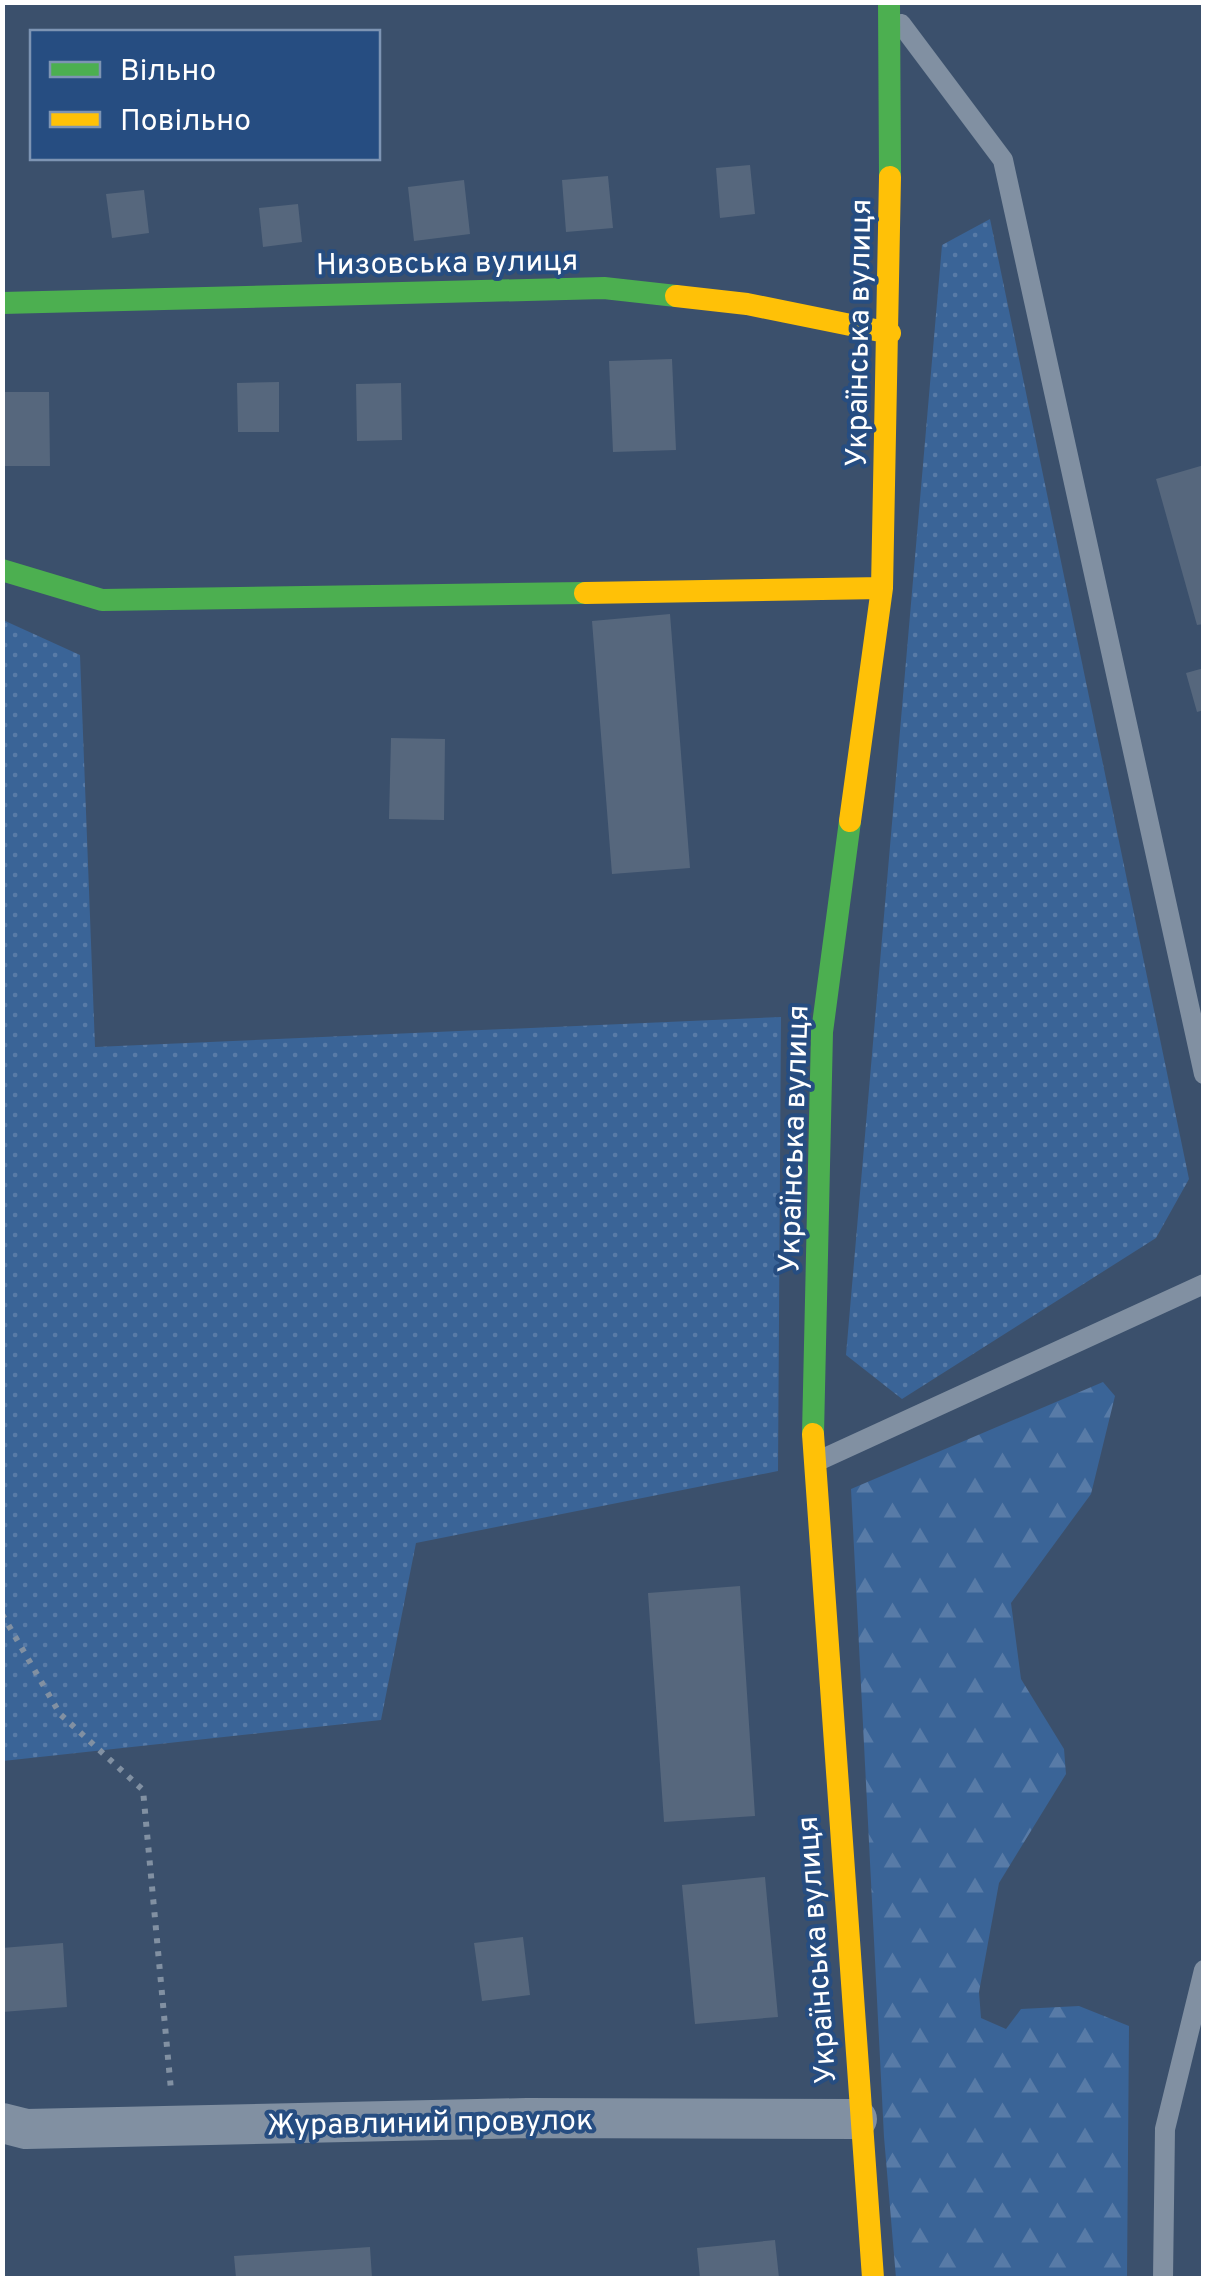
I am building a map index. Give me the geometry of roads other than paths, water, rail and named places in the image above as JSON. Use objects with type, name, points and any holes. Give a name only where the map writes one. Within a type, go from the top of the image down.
[{"type":"street","name":"Українська вулиця","points":[[873,2278],[858,2118],[812,1464],[822,1032],[882,588],[890,333],[890,7]]},
{"type":"street","name":"Низовська вулиця","points":[[2,303],[604,288],[746,304],[890,333]]},
{"type":"street","points":[[2,570],[102,600],[882,588]]},
{"type":"street","name":"Журавлиний провулок","points":[[2,2123],[26,2129],[527,2118],[858,2118]]},
{"type":"lane","points":[[890,7],[1003,160],[1204,1074]]},
{"type":"lane","points":[[812,1464],[1204,1284]]},
{"type":"lane","points":[[1164,2278],[1165,2129],[1204,1970]]}]
